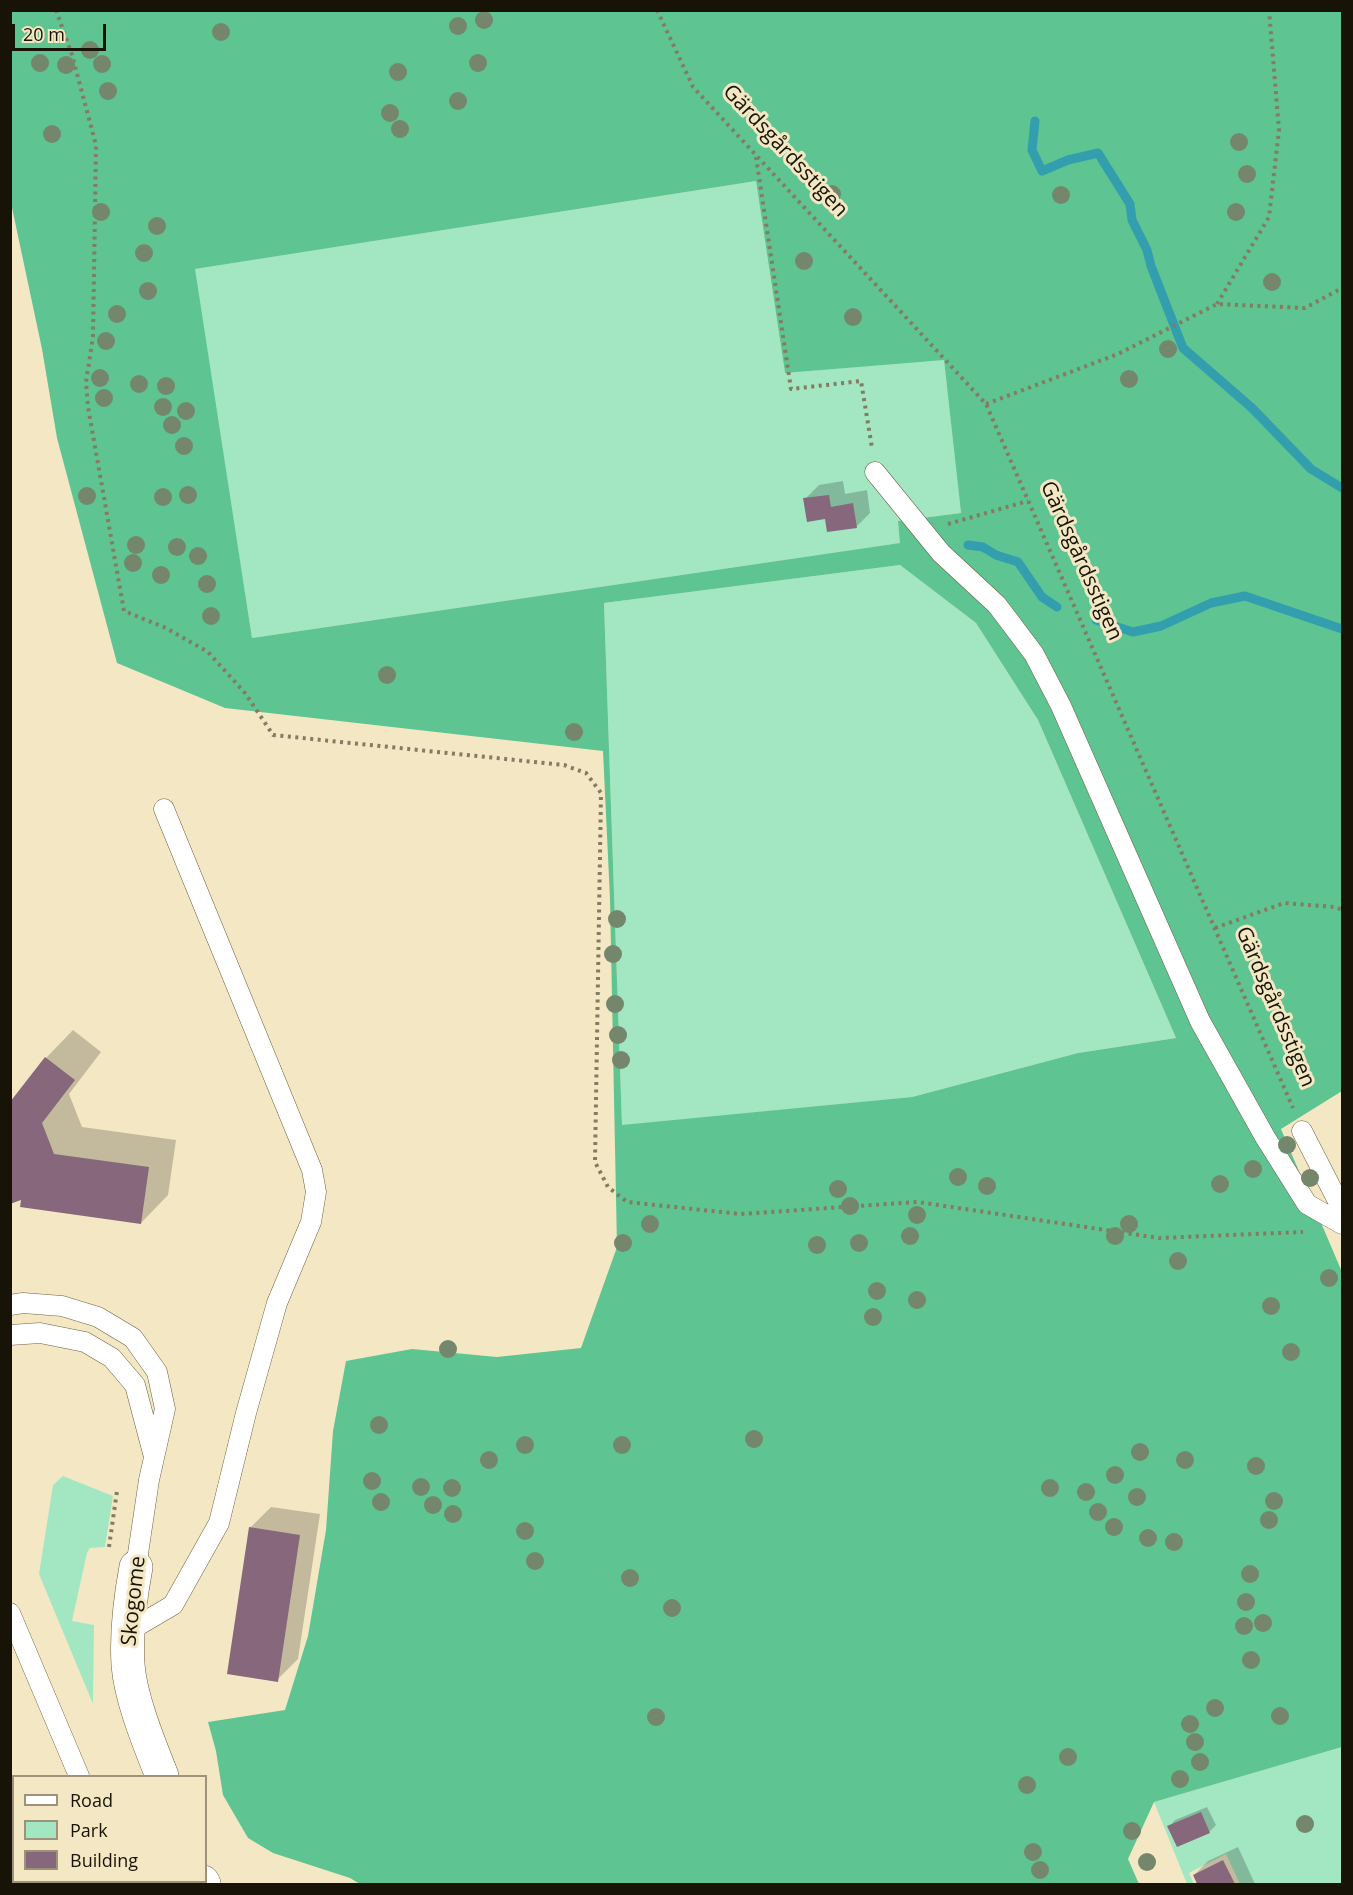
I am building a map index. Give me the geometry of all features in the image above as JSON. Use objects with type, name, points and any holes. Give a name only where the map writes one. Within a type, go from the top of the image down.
[{"type":"street","name":"Skogome","points":[[136,1567],[127,1632],[128,1667],[137,1704],[162,1775]]},
{"type":"lane","points":[[875,472],[941,553],[997,605],[1034,654],[1061,706],[1200,1021],[1307,1204],[1342,1224]]},
{"type":"lane","points":[[127,1632],[173,1605],[219,1523],[246,1413],[277,1303],[311,1222],[316,1192],[312,1170],[164,809]]},
{"type":"lane","points":[[1302,1131],[1342,1209]]},
{"type":"lane","name":"Skogome","points":[[10,1305],[23,1303],[62,1306],[98,1317],[133,1338],[157,1372],[165,1409],[154,1458],[136,1567]]},
{"type":"lane","name":"Skogome","points":[[10,1335],[40,1333],[84,1342],[111,1358],[135,1385],[154,1458]]},
{"type":"lane","points":[[10,1612],[79,1775]]},
{"type":"path","points":[[56,10],[72,55],[96,145],[93,337],[86,382],[88,407],[124,611],[166,628],[208,652],[244,693],[273,735],[564,765],[586,772],[601,793],[602,848],[595,1162],[608,1187],[627,1202],[740,1214],[918,1202],[1159,1238],[1308,1232]]},
{"type":"path","name":"Gärdsgårdsstigen","points":[[657,10],[693,87],[986,404],[1302,1131]]},
{"type":"path","points":[[986,404],[1118,354],[1217,304],[1269,217],[1279,130],[1269,10]]},
{"type":"path","points":[[756,156],[790,389],[861,381],[875,472]]},
{"type":"path","points":[[1217,304],[1305,309],[1342,288]]},
{"type":"path","points":[[924,531],[1028,501]]},
{"type":"path","points":[[1215,928],[1284,903],[1335,907],[1342,910]]},
{"type":"green space","points":[[10,11],[1342,11],[1342,1091],[1281,1129],[1342,1272],[1342,1747],[1154,1802],[1128,1859],[1139,1884],[360,1884],[350,1878],[273,1853],[248,1838],[223,1795],[216,1751],[208,1722],[285,1710],[308,1636],[326,1530],[333,1431],[346,1361],[412,1349],[497,1357],[581,1348],[617,1247],[610,899],[603,751],[225,708],[117,663],[57,438],[42,349],[11,203]],"holes":[[[756,181],[785,373],[944,360],[961,513],[898,521],[900,543],[252,638],[195,269]],[[900,565],[976,623],[1038,720],[1176,1038],[1078,1053],[912,1097],[622,1125],[604,603]]]},
{"type":"green space","points":[[756,181],[785,373],[944,359],[961,513],[898,521],[901,543],[252,638],[194,269]]},
{"type":"green space","points":[[900,565],[976,623],[1038,720],[1176,1038],[1078,1053],[912,1097],[622,1126],[604,603]]},
{"type":"green space","points":[[63,1476],[113,1496],[105,1547],[90,1548],[87,1553],[72,1621],[94,1625],[93,1704],[39,1574],[53,1485]]},
{"type":"green space","points":[[1342,1747],[1342,1884],[1240,1884],[1226,1854],[1189,1873],[1194,1884],[1187,1884],[1154,1802]]},
{"type":"building","points":[[829,495],[831,507],[853,503],[857,528],[827,532],[825,519],[807,522],[803,498]]},
{"type":"building","points":[[45,1057],[75,1080],[42,1123],[54,1154],[149,1167],[141,1224],[20,1207],[21,1200],[10,1204],[10,1102]]},
{"type":"building","points":[[249,1527],[300,1535],[278,1682],[227,1674]]},
{"type":"building","points":[[1201,1812],[1210,1833],[1177,1847],[1167,1826]]},
{"type":"building","points":[[1223,1860],[1235,1884],[1197,1884],[1193,1875]]},
{"type":"waterway","points":[[1035,121],[1032,150],[1042,171],[1068,160],[1098,153],[1130,204],[1132,220],[1147,250],[1183,348],[1252,408],[1311,469],[1342,488]]},
{"type":"waterway","points":[[968,545],[983,547],[996,555],[1018,562],[1042,597],[1057,607]]},
{"type":"waterway","points":[[1096,620],[1133,632],[1161,626],[1211,603],[1245,596],[1342,629]]}]
